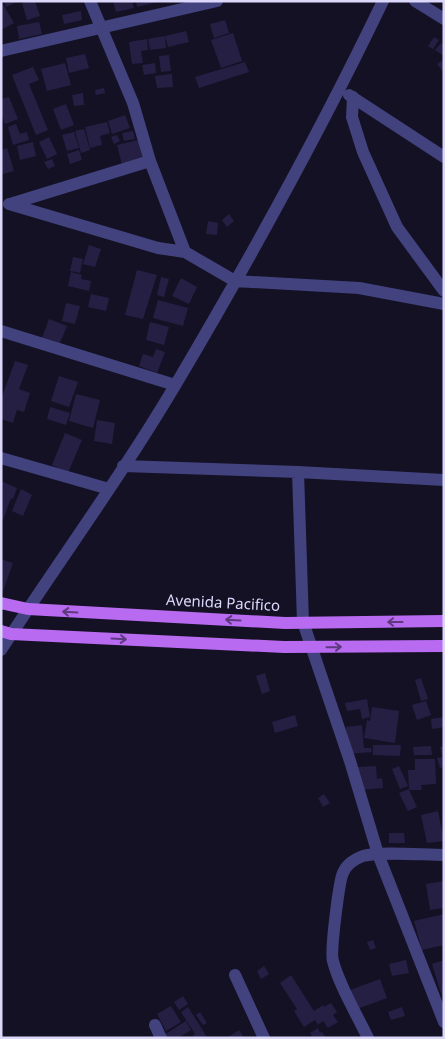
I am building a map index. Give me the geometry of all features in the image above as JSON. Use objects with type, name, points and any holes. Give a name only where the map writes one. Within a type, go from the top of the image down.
[{"type":"main road","name":"Avenida Pacifico","points":[[1,603],[28,609],[285,623],[444,621]]},
{"type":"main road","points":[[6,633],[284,647],[444,646]]},
{"type":"street","points":[[90,1],[132,103],[150,161],[185,252]]},
{"type":"street","points":[[1,51],[217,1]]},
{"type":"street","points":[[1,650],[6,633],[28,609],[176,385],[315,138],[383,1]]},
{"type":"street","points":[[415,1],[444,18]]},
{"type":"street","points":[[340,90],[444,157]]},
{"type":"street","points":[[353,97],[352,117],[363,152],[397,227],[444,291]]},
{"type":"street","points":[[5,205],[150,161]]},
{"type":"street","points":[[5,205],[158,248],[185,252],[235,281],[359,288],[444,304]]},
{"type":"street","points":[[1,331],[176,385]]},
{"type":"street","points":[[2,461],[109,489]]},
{"type":"street","points":[[123,466],[298,472],[444,480]]},
{"type":"street","points":[[298,472],[303,622],[350,761],[378,854],[444,1022]]},
{"type":"street","points":[[368,1038],[332,959],[343,873],[352,861],[363,856],[378,854],[444,855]]},
{"type":"street","points":[[235,975],[264,1038]]},
{"type":"street","points":[[155,1025],[161,1038]]},
{"type":"building","points":[[1,1],[14,23],[3,29],[1,26]]},
{"type":"building","points":[[4,1],[19,1],[6,7]]},
{"type":"building","points":[[35,1],[40,16],[27,20],[22,3]]},
{"type":"building","points":[[113,1],[132,1],[134,8],[116,12]]},
{"type":"building","points":[[136,1],[157,1],[157,2],[137,7]]},
{"type":"building","points":[[81,11],[82,20],[64,24],[62,15]]},
{"type":"building","points":[[225,20],[229,33],[214,38],[210,24]]},
{"type":"building","points":[[39,22],[42,34],[19,39],[17,26]]},
{"type":"building","points":[[186,31],[189,42],[168,47],[165,36]]},
{"type":"building","points":[[233,33],[242,61],[221,68],[211,40]]},
{"type":"building","points":[[165,36],[166,48],[150,50],[148,39]]},
{"type":"building","points":[[434,37],[439,40],[433,49],[428,46]]},
{"type":"building","points":[[147,39],[148,50],[141,51],[143,63],[132,64],[129,42]]},
{"type":"building","points":[[441,43],[444,45],[444,56],[435,50]]},
{"type":"building","points":[[85,54],[89,68],[69,73],[66,58]]},
{"type":"building","points":[[169,55],[171,71],[161,72],[159,56]]},
{"type":"building","points":[[444,59],[444,73],[437,64]]},
{"type":"building","points":[[245,62],[249,72],[199,88],[195,77]]},
{"type":"building","points":[[65,63],[71,85],[47,91],[41,69]]},
{"type":"building","points":[[155,63],[156,73],[144,75],[142,65]]},
{"type":"building","points":[[33,67],[39,80],[29,84],[48,130],[36,135],[12,75]]},
{"type":"building","points":[[172,74],[173,87],[157,88],[155,76]]},
{"type":"building","points":[[104,88],[105,93],[96,95],[95,90]]},
{"type":"building","points":[[83,93],[84,105],[74,106],[72,95]]},
{"type":"building","points":[[9,97],[18,119],[5,124],[1,113],[1,99]]},
{"type":"building","points":[[66,104],[74,125],[61,130],[53,109]]},
{"type":"building","points":[[125,115],[130,128],[112,134],[108,121]]},
{"type":"building","points":[[107,122],[110,133],[100,136],[102,145],[90,148],[85,127]]},
{"type":"building","points":[[16,124],[20,134],[27,132],[29,140],[13,145],[8,127]]},
{"type":"building","points":[[84,129],[90,150],[81,153],[75,131]]},
{"type":"building","points":[[133,131],[135,139],[124,141],[122,133]]},
{"type":"building","points":[[74,132],[79,148],[67,151],[62,135]]},
{"type":"building","points":[[117,135],[120,141],[114,144],[111,137]]},
{"type":"building","points":[[49,137],[57,154],[47,159],[39,142]]},
{"type":"building","points":[[138,140],[143,160],[122,165],[117,145]]},
{"type":"building","points":[[33,142],[36,156],[20,160],[17,146]]},
{"type":"building","points":[[7,148],[14,171],[3,174],[1,169],[1,150]]},
{"type":"building","points":[[79,150],[82,160],[70,164],[67,154]]},
{"type":"building","points":[[52,159],[55,166],[48,169],[44,162]]},
{"type":"building","points":[[229,214],[234,221],[227,227],[222,220]]},
{"type":"building","points":[[208,221],[218,223],[217,235],[206,234]]},
{"type":"building","points":[[89,245],[101,249],[95,267],[83,264]]},
{"type":"building","points":[[73,257],[83,259],[80,273],[70,271]]},
{"type":"building","points":[[137,270],[157,275],[143,319],[125,315]]},
{"type":"building","points":[[71,272],[82,275],[81,279],[91,281],[89,291],[68,286]]},
{"type":"building","points":[[161,277],[169,279],[164,297],[157,295]]},
{"type":"building","points":[[181,278],[197,287],[189,304],[172,296]]},
{"type":"building","points":[[91,294],[109,298],[106,311],[88,307]]},
{"type":"building","points":[[158,300],[188,308],[183,326],[153,318]]},
{"type":"building","points":[[66,303],[80,306],[75,324],[62,321]]},
{"type":"building","points":[[49,319],[67,326],[59,345],[42,338]]},
{"type":"building","points":[[150,322],[169,327],[164,345],[146,340]]},
{"type":"building","points":[[156,349],[165,352],[157,373],[139,366],[143,354],[153,357]]},
{"type":"building","points":[[15,361],[28,365],[19,389],[30,393],[24,412],[17,410],[13,423],[1,419],[1,399]]},
{"type":"building","points":[[59,376],[78,382],[69,407],[51,401]]},
{"type":"building","points":[[76,394],[100,400],[93,428],[69,421]]},
{"type":"building","points":[[50,407],[70,413],[66,425],[47,419]]},
{"type":"building","points":[[97,420],[115,423],[112,444],[94,441]]},
{"type":"building","points":[[65,433],[82,440],[68,473],[52,465]]},
{"type":"building","points":[[1,481],[17,488],[3,520],[1,520]]},
{"type":"building","points":[[21,489],[32,495],[23,516],[12,511]]},
{"type":"building","points":[[1,559],[13,563],[2,594],[1,594]]},
{"type":"building","points":[[265,673],[270,691],[262,694],[256,676]]},
{"type":"building","points":[[421,678],[428,699],[421,701],[415,680]]},
{"type":"building","points":[[367,699],[370,717],[362,719],[360,709],[347,711],[345,703]]},
{"type":"building","points":[[426,701],[431,715],[417,720],[412,705]]},
{"type":"building","points":[[372,707],[399,711],[395,743],[364,738],[367,720],[370,721]]},
{"type":"building","points":[[295,715],[298,726],[275,733],[272,722]]},
{"type":"building","points":[[444,717],[444,727],[432,729],[431,719]]},
{"type":"building","points":[[362,725],[364,748],[371,748],[372,752],[348,754],[346,727]]},
{"type":"building","points":[[373,745],[401,745],[400,756],[373,755]]},
{"type":"building","points":[[431,746],[432,755],[414,755],[413,747]]},
{"type":"building","points":[[444,746],[444,767],[440,768],[437,758],[442,757],[440,747]]},
{"type":"building","points":[[415,759],[435,759],[436,784],[421,785],[422,790],[409,790],[417,807],[408,811],[399,793],[409,789],[408,770],[415,770]]},
{"type":"building","points":[[376,766],[377,779],[382,778],[383,788],[360,790],[358,767]]},
{"type":"building","points":[[399,766],[408,786],[400,789],[392,769]]},
{"type":"building","points":[[324,794],[330,803],[323,807],[318,798]]},
{"type":"building","points":[[438,811],[444,841],[427,843],[421,815]]},
{"type":"building","points":[[389,833],[404,833],[405,843],[389,843]]},
{"type":"building","points":[[444,881],[444,908],[430,910],[426,884]]},
{"type":"building","points":[[444,914],[444,945],[422,950],[414,921]]},
{"type":"building","points":[[373,940],[376,948],[370,950],[367,942]]},
{"type":"building","points":[[406,960],[409,973],[392,976],[389,964]]},
{"type":"building","points":[[444,960],[444,999],[443,1000],[432,964]]},
{"type":"building","points":[[264,966],[269,974],[261,979],[257,971]]},
{"type":"building","points":[[291,975],[314,1011],[323,1005],[324,1007],[331,1003],[337,1012],[333,1015],[338,1022],[328,1028],[323,1021],[318,1025],[315,1020],[304,1027],[294,1011],[297,1009],[280,983]]},
{"type":"building","points":[[380,979],[387,998],[357,1009],[350,990]]},
{"type":"building","points":[[183,996],[188,1004],[179,1010],[174,1002]]},
{"type":"building","points":[[171,1006],[181,1022],[166,1031],[157,1014]]},
{"type":"building","points":[[188,1007],[207,1038],[195,1038],[193,1035],[195,1034],[181,1012]]},
{"type":"building","points":[[402,1007],[405,1016],[391,1020],[388,1012]]},
{"type":"building","points":[[200,1012],[207,1023],[203,1025],[196,1015]]},
{"type":"building","points":[[186,1021],[191,1030],[178,1038],[166,1038],[164,1035]]},
{"type":"building","points":[[318,1028],[325,1037],[313,1038],[310,1033]]},
{"type":"building","points":[[239,1030],[244,1038],[227,1038]]}]
